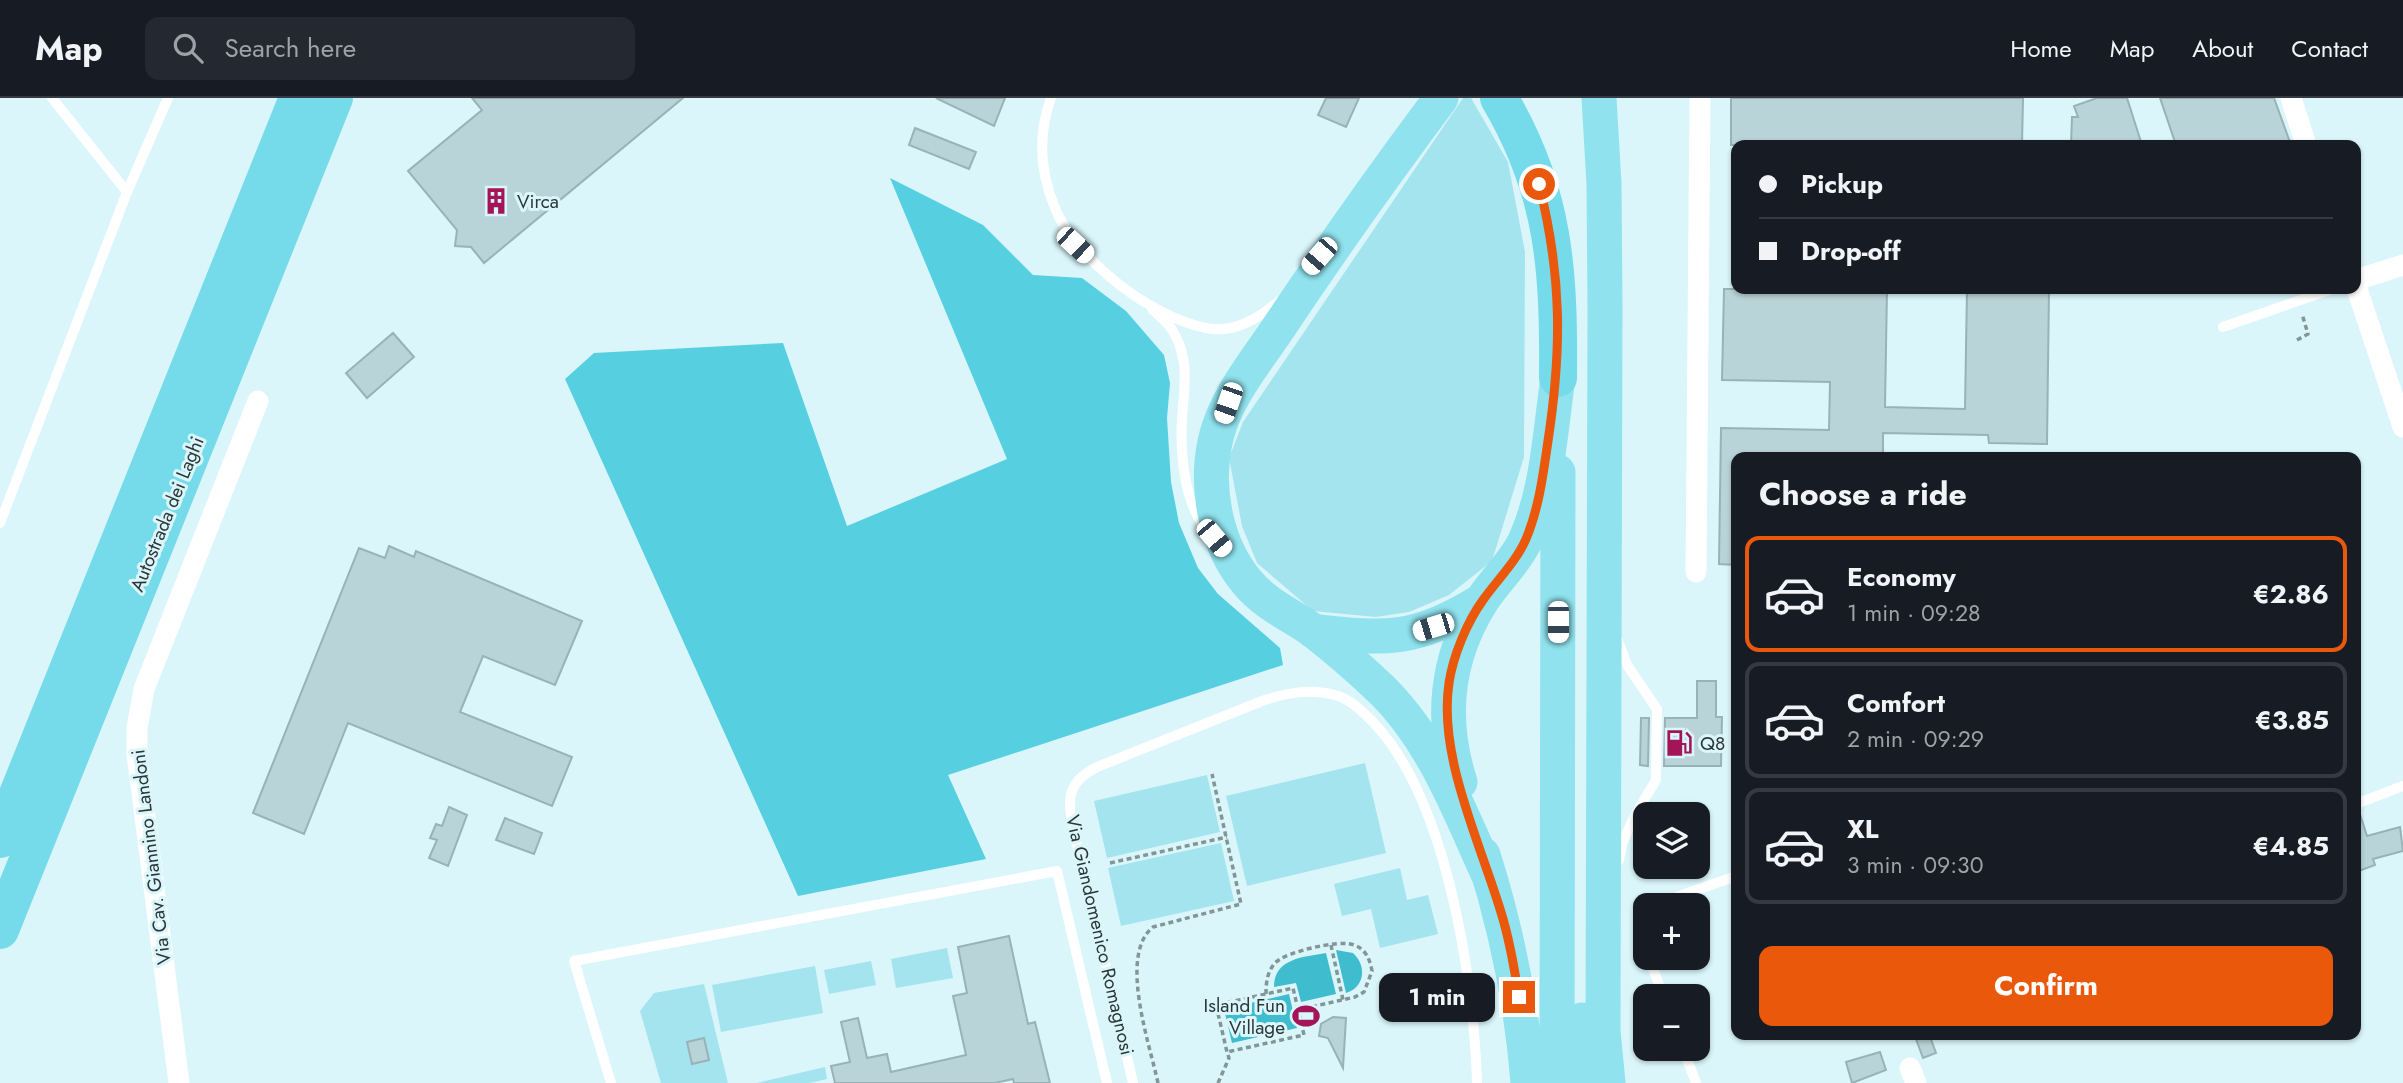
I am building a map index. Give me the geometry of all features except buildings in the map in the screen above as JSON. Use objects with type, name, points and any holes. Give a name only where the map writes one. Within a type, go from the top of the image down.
[{"type":"highway","name":"Autostrada dei Laghi","points":[[0,839],[298,98]]},
{"type":"highway","name":"Autostrada dei Laghi","points":[[0,930],[334,98]]},
{"type":"highway","points":[[290,207],[352,98]]},
{"type":"highway","points":[[1441,98],[1355,214],[1228,403],[1215,441],[1211,477],[1214,514],[1231,558],[1247,583],[1278,611],[1313,631],[1383,691],[1415,727],[1438,764],[1490,878]]},
{"type":"highway","points":[[1499,98],[1514,124],[1539,184],[1552,235],[1559,291],[1557,1083]]},
{"type":"highway","points":[[1530,98],[1564,175],[1585,289],[1582,1083]]},
{"type":"highway","points":[[1599,98],[1605,197],[1603,1083]]},
{"type":"highway","points":[[1528,1083],[1519,997],[1510,947],[1452,758],[1447,720],[1452,672],[1482,601],[1525,541],[1539,498],[1558,378]]},
{"type":"highway","points":[[1313,631],[1373,639],[1405,636],[1433,627],[1482,601]]},
{"type":"highway","points":[[1516,1083],[1519,997]]},
{"type":"highway","points":[[1603,1031],[1608,1083]]},
{"type":"street","points":[[1696,572],[1700,98]]},
{"type":"street","points":[[2291,98],[2304,140]]},
{"type":"street","points":[[2361,278],[2403,265]]},
{"type":"street","points":[[2359,294],[2403,427]]},
{"type":"street","name":"Via Cav. Giannino Landoni","points":[[179,1083],[137,754],[137,728],[144,689],[258,401]]},
{"type":"lane","points":[[52,98],[127,192]]},
{"type":"lane","points":[[0,523],[127,192],[168,98]]},
{"type":"lane","points":[[1051,98],[1041,144],[1045,179],[1055,210],[1075,245],[1105,273],[1146,302],[1174,331],[1184,356],[1186,387],[1183,448],[1186,479],[1198,518],[1231,558]]},
{"type":"lane","points":[[1146,302],[1208,329],[1237,327],[1260,317],[1283,298],[1355,214]]},
{"type":"lane","points":[[2223,327],[2318,294]]},
{"type":"lane","points":[[1604,554],[1622,654],[1657,709],[1656,780],[1622,844],[1618,869]]},
{"type":"lane","name":"Via Giandomenico Romagnosi","points":[[1133,1083],[1077,845],[1070,808],[1071,791],[1080,776],[1110,762],[1262,701],[1288,692],[1314,691],[1337,695],[1358,707],[1383,733],[1418,789],[1435,835],[1458,927],[1471,996],[1477,1083]]},
{"type":"lane","points":[[2361,802],[2403,786]]},
{"type":"lane","points":[[611,1083],[574,961],[1057,871],[1107,1083]]},
{"type":"lane","points":[[1688,893],[1731,878]]},
{"type":"lane","points":[[1603,956],[1615,881]]},
{"type":"lane","points":[[1688,1061],[1696,1083]]},
{"type":"path","points":[[2297,340],[2308,334],[2302,314]]},
{"type":"path","points":[[1158,1083],[1135,972],[1143,937],[1153,927],[1241,904],[1212,774]]},
{"type":"path","points":[[1110,863],[1227,837]]},
{"type":"path","points":[[1331,945],[1343,1000]]},
{"type":"path","points":[[1266,994],[1270,970],[1282,957],[1331,945],[1355,945],[1370,961],[1370,983],[1364,992],[1343,1000],[1298,1010]]},
{"type":"path","points":[[1219,1083],[1228,1058],[1216,1005],[1293,988],[1304,1035],[1227,1052]]},
{"type":"shaded area","points":[[1463,98],[1471,98],[1508,162],[1525,252],[1524,457],[1492,561],[1449,595],[1409,612],[1376,617],[1313,611],[1257,563],[1242,526],[1229,458],[1243,422]]},
{"type":"shaded area","points":[[890,178],[983,225],[1033,275],[1082,278],[1126,311],[1164,355],[1170,383],[1167,418],[1171,482],[1179,523],[1198,568],[1218,594],[1280,648],[1283,665],[948,775],[986,859],[798,896],[565,379],[594,353],[783,343],[847,526],[1007,459]]},
{"type":"shaded area","points":[[1365,763],[1386,853],[1247,886],[1226,796]]},
{"type":"shaded area","points":[[1207,775],[1220,832],[1107,858],[1094,801]]},
{"type":"shaded area","points":[[1221,843],[1234,901],[1121,926],[1108,868]]},
{"type":"shaded area","points":[[1400,868],[1407,900],[1428,895],[1438,934],[1380,948],[1371,909],[1342,916],[1334,884]]},
{"type":"shaded area","points":[[947,948],[953,978],[896,988],[891,959]]},
{"type":"shaded area","points":[[1336,950],[1353,953],[1362,970],[1357,986],[1346,993]]},
{"type":"shaded area","points":[[1326,953],[1336,994],[1301,1002],[1296,983],[1274,987],[1275,977],[1285,965],[1300,958]]},
{"type":"shaded area","points":[[871,961],[876,985],[829,994],[824,970]]},
{"type":"shaded area","points":[[815,966],[823,1013],[721,1032],[712,985]]},
{"type":"shaded area","points":[[704,984],[728,1083],[661,1083],[640,1011],[654,993]]},
{"type":"shaded area","points":[[1289,994],[1297,1028],[1232,1043],[1224,1009]]},
{"type":"shaded area","points":[[825,1067],[827,1079],[809,1083],[757,1083]]},
{"type":"place","name":"Virca","points":[[496,201]]},
{"type":"place","name":"Q8","points":[[1679,743]]},
{"type":"place","name":"Island Fun Village","points":[[1306,1016]]},
{"type":"route","points":[[1519,997],[1501,911],[1452,758],[1447,720],[1449,682],[1468,628],[1482,601],[1503,576],[1525,541],[1539,498],[1558,378],[1559,291],[1552,235],[1539,184]]}]
